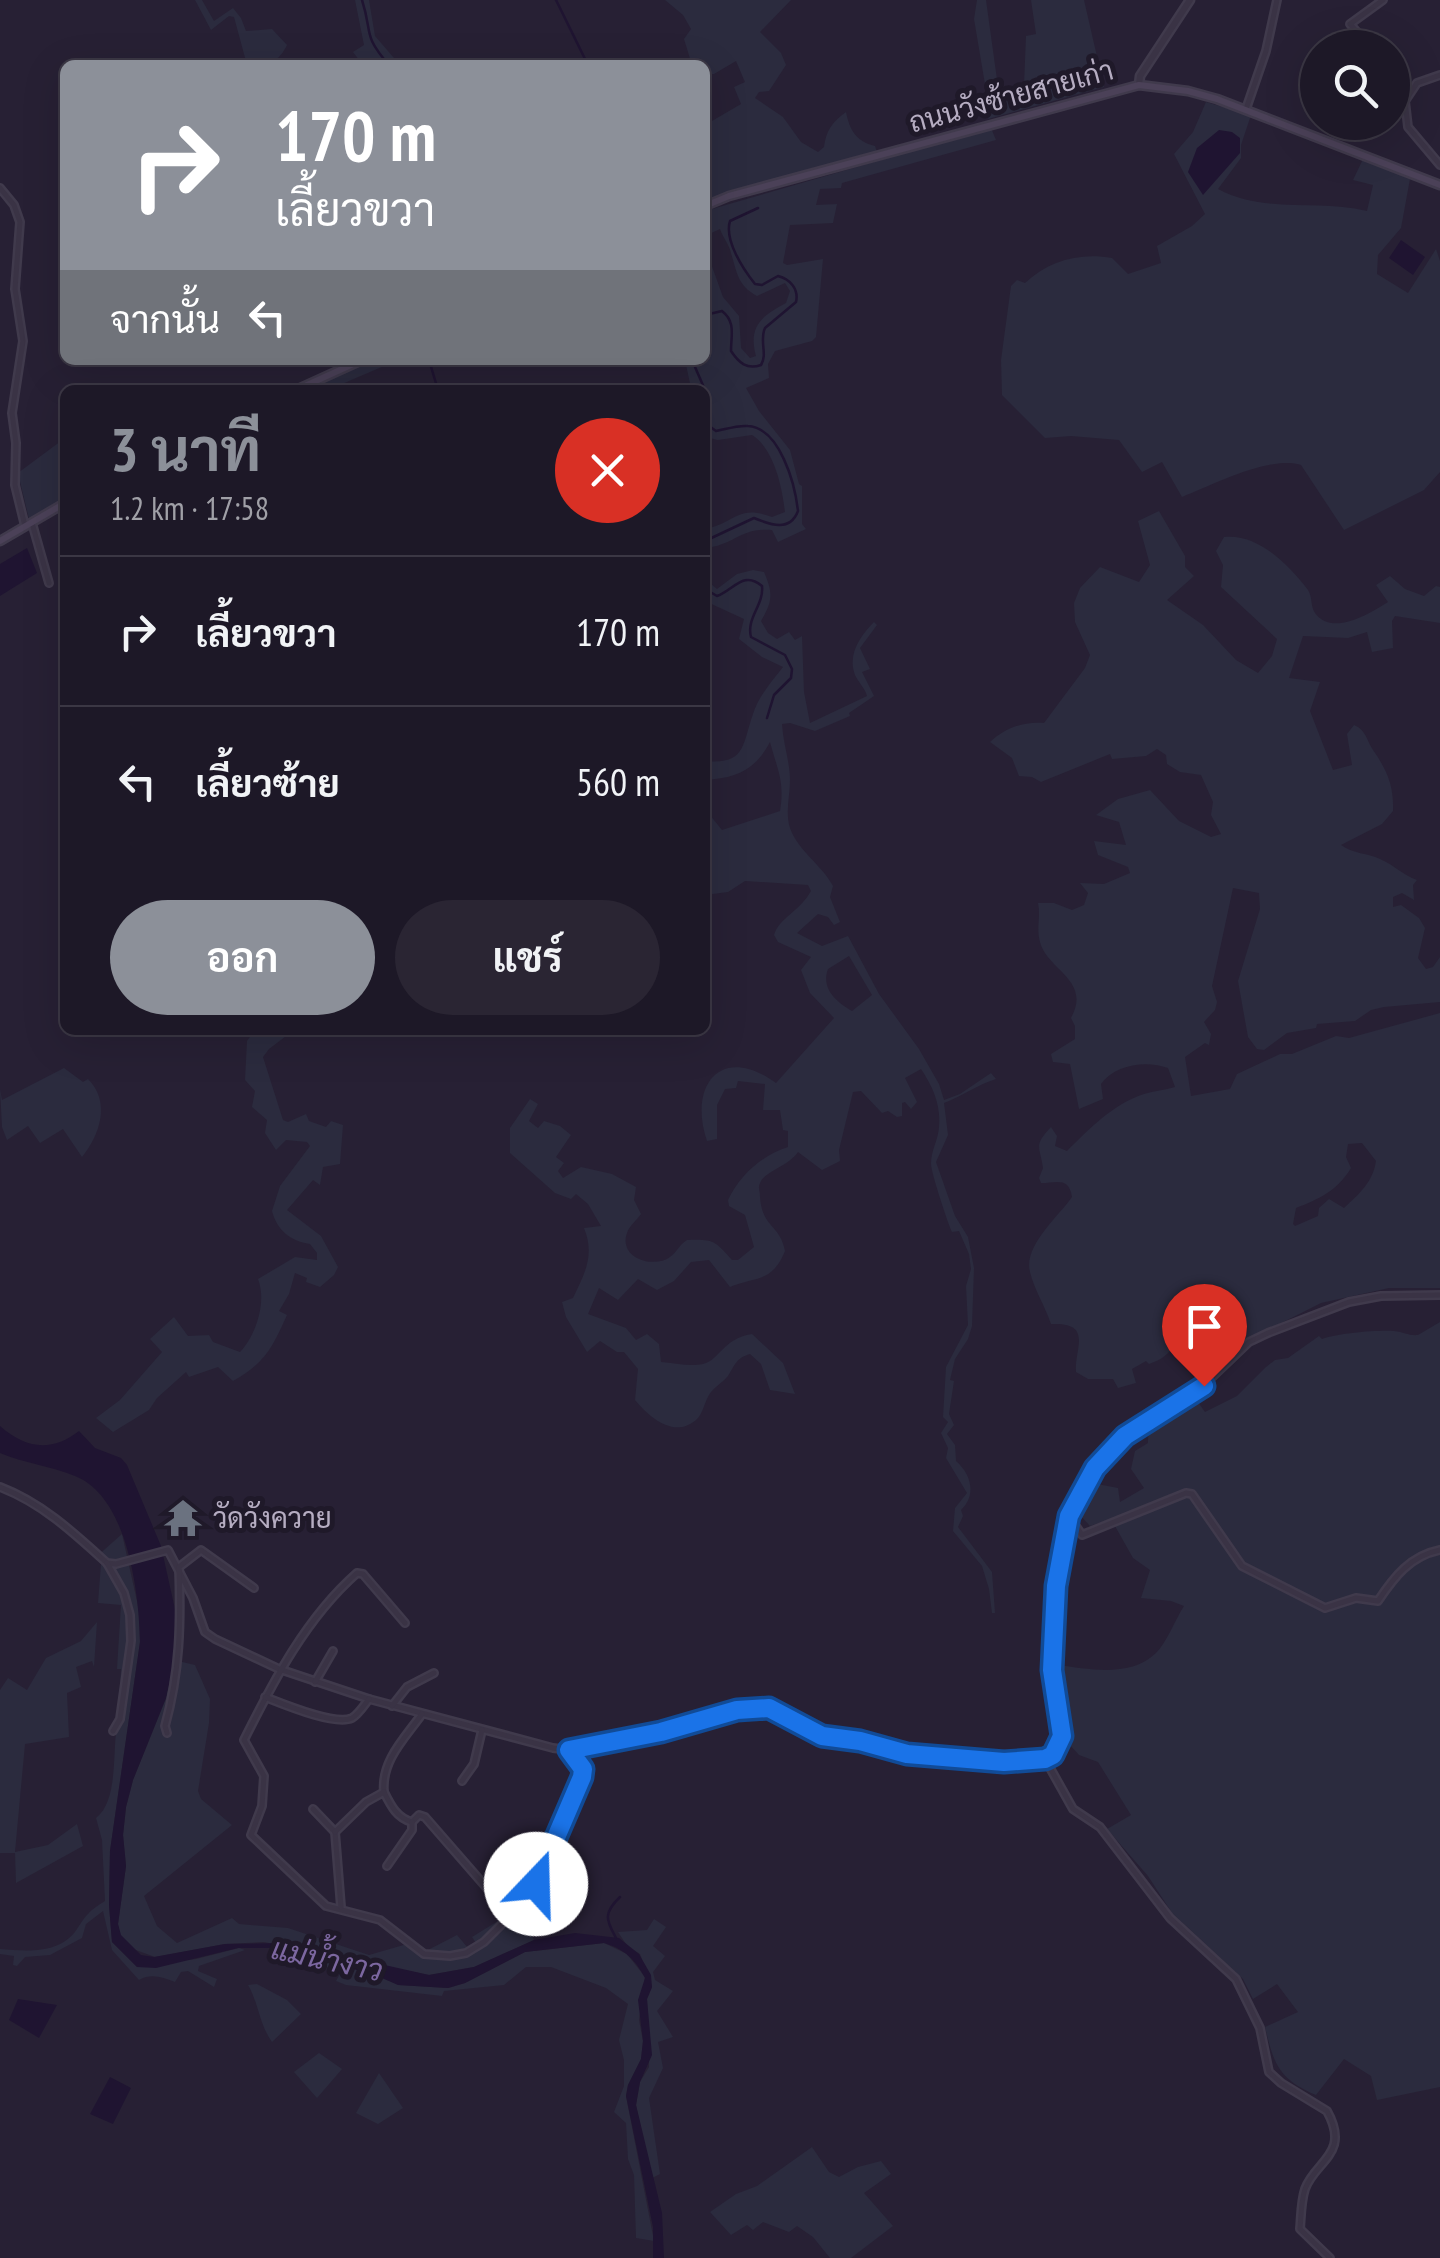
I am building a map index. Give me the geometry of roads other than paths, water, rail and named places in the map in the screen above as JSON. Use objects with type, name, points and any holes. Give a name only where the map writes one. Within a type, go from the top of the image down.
[{"type":"main road","name":"ถนนวังซ้ายสายเก่า","points":[[710,204],[1139,85],[1188,91],[1246,109],[1438,184]]},
{"type":"main road","points":[[307,385],[351,365]]},
{"type":"main road","points":[[0,541],[60,506]]},
{"type":"street","points":[[1139,85],[1140,76],[1188,4],[1178,0]]},
{"type":"street","points":[[1246,109],[1266,51],[1277,0]]},
{"type":"street","points":[[1356,30],[1350,24],[1384,0]]},
{"type":"street","points":[[1410,94],[1417,84],[1440,75]]},
{"type":"street","points":[[1410,129],[1440,166],[1438,184]]},
{"type":"street","points":[[0,188],[14,205],[20,222],[15,288],[23,341],[12,413],[15,485],[50,583]]},
{"type":"street","points":[[106,1563],[116,1564],[168,1550],[206,1632],[215,1640],[279,1669],[368,1699],[569,1750],[661,1732],[737,1710],[769,1708],[822,1736],[907,1754],[1004,1762],[1045,1759],[1053,1755],[1062,1736],[1054,1692],[1056,1586],[1069,1516],[1095,1468],[1125,1436],[1204,1386],[1249,1342],[1348,1302],[1381,1296],[1440,1295]]},
{"type":"street","points":[[0,1487],[24,1496],[64,1524],[106,1563],[127,1600],[131,1631],[124,1698],[113,1731]]},
{"type":"street","points":[[1069,1516],[1082,1535],[1186,1493],[1192,1494],[1242,1566],[1325,1608],[1356,1598],[1378,1601],[1397,1574],[1424,1553],[1440,1550]]},
{"type":"street","points":[[179,1567],[202,1550],[254,1588]]},
{"type":"street","points":[[167,1734],[165,1726],[180,1657],[179,1567]]},
{"type":"street","points":[[406,1623],[358,1573],[310,1626],[279,1669],[244,1740],[264,1776],[262,1806],[250,1835],[315,1898],[326,1906],[380,1920],[417,1951],[430,1956],[466,1953],[512,1916],[536,1884],[582,1777],[583,1769],[569,1750]]},
{"type":"street","points":[[315,1682],[333,1651]]},
{"type":"street","points":[[392,1706],[407,1687],[434,1673]]},
{"type":"street","points":[[265,1697],[308,1712],[346,1718],[356,1715],[368,1699]]},
{"type":"street","points":[[412,1822],[392,1808],[382,1776],[422,1714]]},
{"type":"street","points":[[462,1781],[474,1764],[482,1730]]},
{"type":"street","points":[[1045,1759],[1073,1809],[1100,1827],[1170,1918],[1236,1980],[1260,2028],[1269,2072],[1280,2083],[1318,2102],[1331,2118],[1331,2155],[1305,2190],[1300,2230],[1330,2258]]},
{"type":"street","points":[[335,1832],[366,1802],[384,1792]]},
{"type":"street","points":[[313,1809],[335,1832],[341,1908]]},
{"type":"street","points":[[387,1866],[412,1830],[412,1822],[419,1815],[425,1817],[512,1916]]},
{"type":"water","points":[[1219,130],[1240,138],[1240,153],[1203,195],[1188,172],[1197,148]]},
{"type":"water","points":[[1401,240],[1425,257],[1413,275],[1389,258]]},
{"type":"water","points":[[27,548],[37,573],[0,596],[0,564]]},
{"type":"water","name":"แม่น้ำงาว","points":[[0,1426],[39,1445],[59,1442],[79,1431],[95,1448],[121,1458],[161,1546],[176,1614],[177,1647],[166,1698],[126,1807],[126,1866],[118,1924],[121,1935],[141,1955],[154,1957],[225,1944],[287,1943],[429,1975],[474,1967],[534,1940],[575,1933],[619,1938],[639,1954],[651,1975],[647,1999],[652,2055],[640,2082],[636,2105],[662,2213],[664,2258],[653,2258],[653,2227],[626,2096],[641,2059],[638,2000],[645,1978],[633,1960],[617,1948],[604,1943],[525,1952],[448,1988],[398,1985],[373,1974],[270,1948],[238,1948],[156,1968],[137,1967],[112,1942],[110,1851],[140,1642],[133,1573],[119,1525],[93,1487],[75,1476],[0,1453]]},
{"type":"water","points":[[18,1999],[57,2005],[39,2038],[9,2020]]},
{"type":"water","points":[[110,2077],[131,2088],[113,2124],[90,2114]]},
{"type":"waterway","points":[[362,0],[371,40],[385,60]]},
{"type":"waterway","points":[[556,0],[586,60]]},
{"type":"waterway","points":[[710,314],[722,311],[726,315],[732,329],[731,351],[752,367],[763,361],[765,328],[796,302],[795,289],[782,277],[755,284],[732,245],[730,221],[758,208]]},
{"type":"waterway","points":[[430,365],[436,385]]},
{"type":"waterway","points":[[694,365],[703,385]]},
{"type":"waterway","points":[[710,427],[716,431],[748,426],[769,436],[784,459],[798,511],[785,524],[754,518],[710,539]]},
{"type":"waterway","points":[[710,592],[717,596],[749,580],[762,586],[751,637],[785,655],[792,669],[791,678],[774,695],[767,718]]},
{"type":"waterway","points":[[616,1938],[608,1918],[620,1897]]},
{"type":"place","name":"วัดวังควาย","points":[[183,1518]]}]
